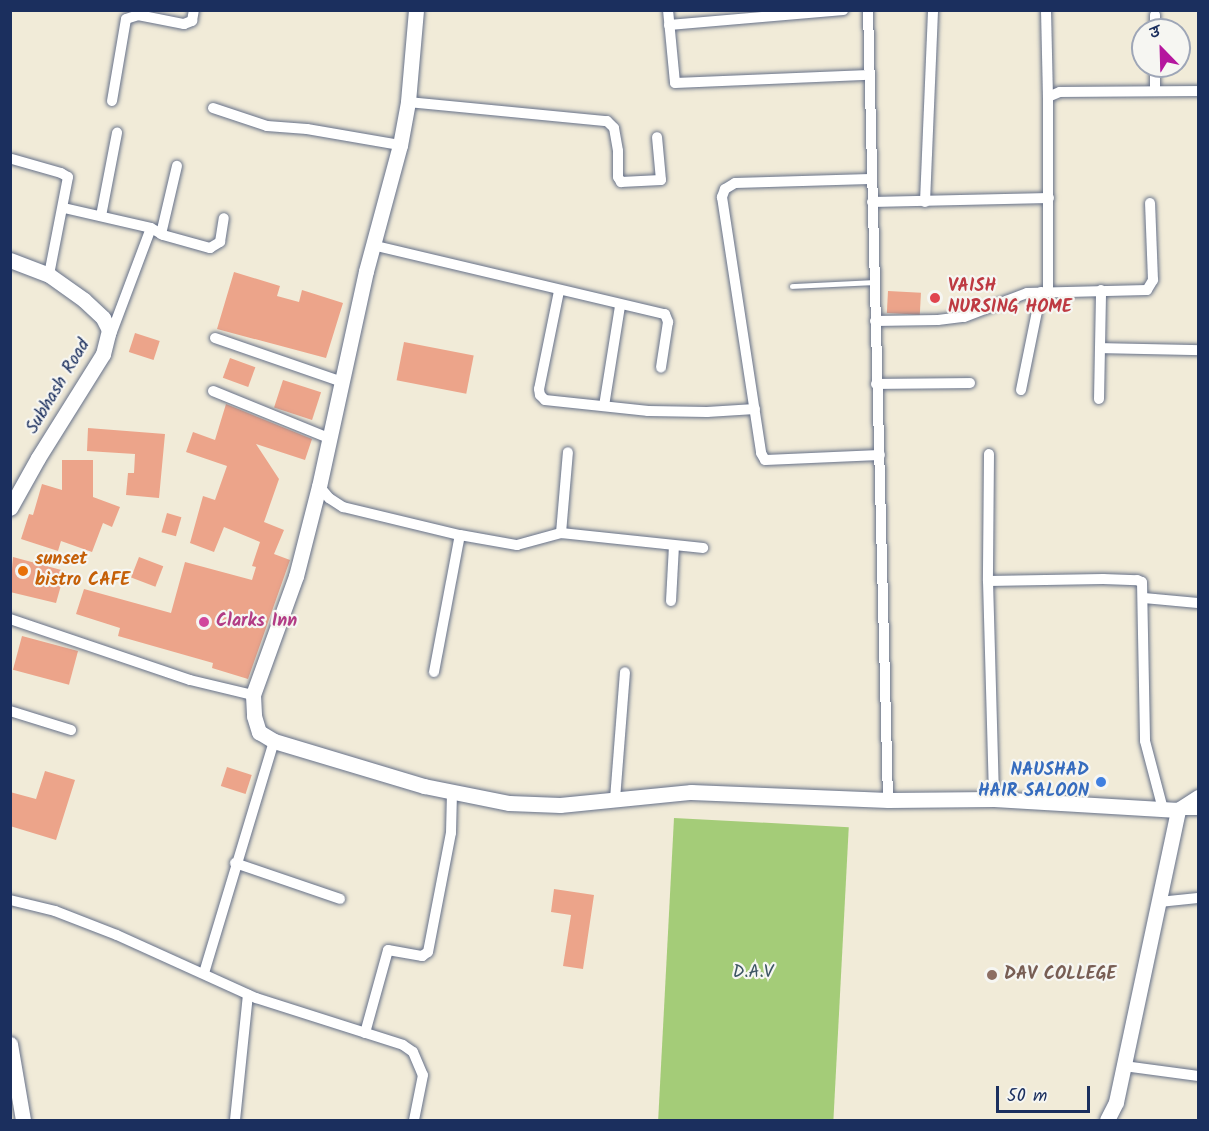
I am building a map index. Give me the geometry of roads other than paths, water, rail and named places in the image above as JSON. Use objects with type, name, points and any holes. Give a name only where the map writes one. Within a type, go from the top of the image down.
[{"type":"street","points":[[112,101],[126,19],[138,15],[184,24],[192,21],[194,10]]},
{"type":"street","points":[[416,10],[408,102],[400,145],[372,245],[319,486],[296,576],[253,695],[254,716],[259,732],[274,741],[452,792],[519,803],[560,805],[691,792],[888,800],[994,799],[1198,810]]},
{"type":"street","points":[[668,10],[675,83],[869,75]]},
{"type":"street","points":[[669,25],[843,10]]},
{"type":"street","points":[[868,10],[870,179],[880,454],[888,800]]},
{"type":"street","points":[[925,202],[933,10]]},
{"type":"street","points":[[1022,390],[1045,291],[1049,198],[1046,10]]},
{"type":"street","points":[[1155,78],[1155,91]]},
{"type":"street","points":[[1048,97],[1060,92],[1198,91]]},
{"type":"street","points":[[408,102],[608,121],[614,128],[618,151],[618,177],[621,182],[661,180],[657,137]]},
{"type":"street","points":[[213,108],[267,126],[301,128],[400,145]]},
{"type":"street","points":[[101,216],[117,133]]},
{"type":"street","points":[[12,159],[65,174],[68,183],[49,275]]},
{"type":"street","points":[[107,344],[156,231],[177,166]]},
{"type":"street","points":[[870,179],[735,183],[725,189],[723,197],[755,409],[765,460],[880,454]]},
{"type":"street","points":[[872,202],[1049,198]]},
{"type":"street","points":[[875,321],[938,320],[964,317],[1027,293],[1147,290],[1152,286],[1150,203]]},
{"type":"street","points":[[64,208],[215,247],[220,242],[224,218]]},
{"type":"street","points":[[372,245],[454,263],[620,306],[665,314],[667,317],[661,367]]},
{"type":"street","name":"Subhash Road","points":[[10,260],[49,275],[84,300],[103,318],[110,330],[107,344],[10,508]]},
{"type":"street","points":[[1099,399],[1101,290]]},
{"type":"street","points":[[559,291],[540,395],[545,400],[707,412],[755,409]]},
{"type":"street","points":[[604,406],[620,306]]},
{"type":"street","points":[[215,338],[342,382]]},
{"type":"street","points":[[1101,348],[1198,350]]},
{"type":"street","points":[[876,384],[970,383]]},
{"type":"street","points":[[213,391],[329,438]]},
{"type":"street","points":[[561,533],[568,452]]},
{"type":"street","points":[[989,454],[988,581],[994,799]]},
{"type":"street","points":[[319,486],[329,498],[343,507],[460,535],[517,545],[561,533],[590,534],[703,548]]},
{"type":"street","points":[[434,672],[460,535]]},
{"type":"street","points":[[670,601],[674,546]]},
{"type":"street","points":[[988,581],[1137,579],[1142,582],[1144,730],[1171,810],[1159,902],[1116,1102],[1107,1120]]},
{"type":"street","points":[[1144,598],[1198,603]]},
{"type":"street","points":[[10,619],[190,680],[253,695]]},
{"type":"street","points":[[615,799],[625,672]]},
{"type":"street","points":[[10,711],[71,730]]},
{"type":"street","points":[[204,973],[235,863],[274,741]]},
{"type":"street","points":[[365,1033],[388,950],[422,956],[428,952],[451,833],[452,792]]},
{"type":"street","points":[[1171,810],[1198,797]]},
{"type":"street","points":[[235,863],[340,899]]},
{"type":"street","points":[[1159,902],[1198,898]]},
{"type":"street","points":[[10,900],[97,927],[248,994],[403,1045],[413,1052],[423,1075],[414,1120]]},
{"type":"street","points":[[235,1120],[248,994]]},
{"type":"street","points":[[10,1044],[23,1120]]},
{"type":"street","points":[[1124,1066],[1198,1077]]},
{"type":"lane","points":[[792,286],[873,282]]},
{"type":"place","name":"VAISH NURSING HOME","points":[[935,298]]},
{"type":"place","name":"sunset bistro CAFE","points":[[23,571]]},
{"type":"place","name":"Clarks Inn","points":[[204,622]]},
{"type":"place","name":"NAUSHAD HAIR SALOON","points":[[1101,782]]},
{"type":"place","name":"DAV COLLEGE","points":[[992,975]]},
{"type":"park label","name":"D.A.V","points":[[753,973]]}]
